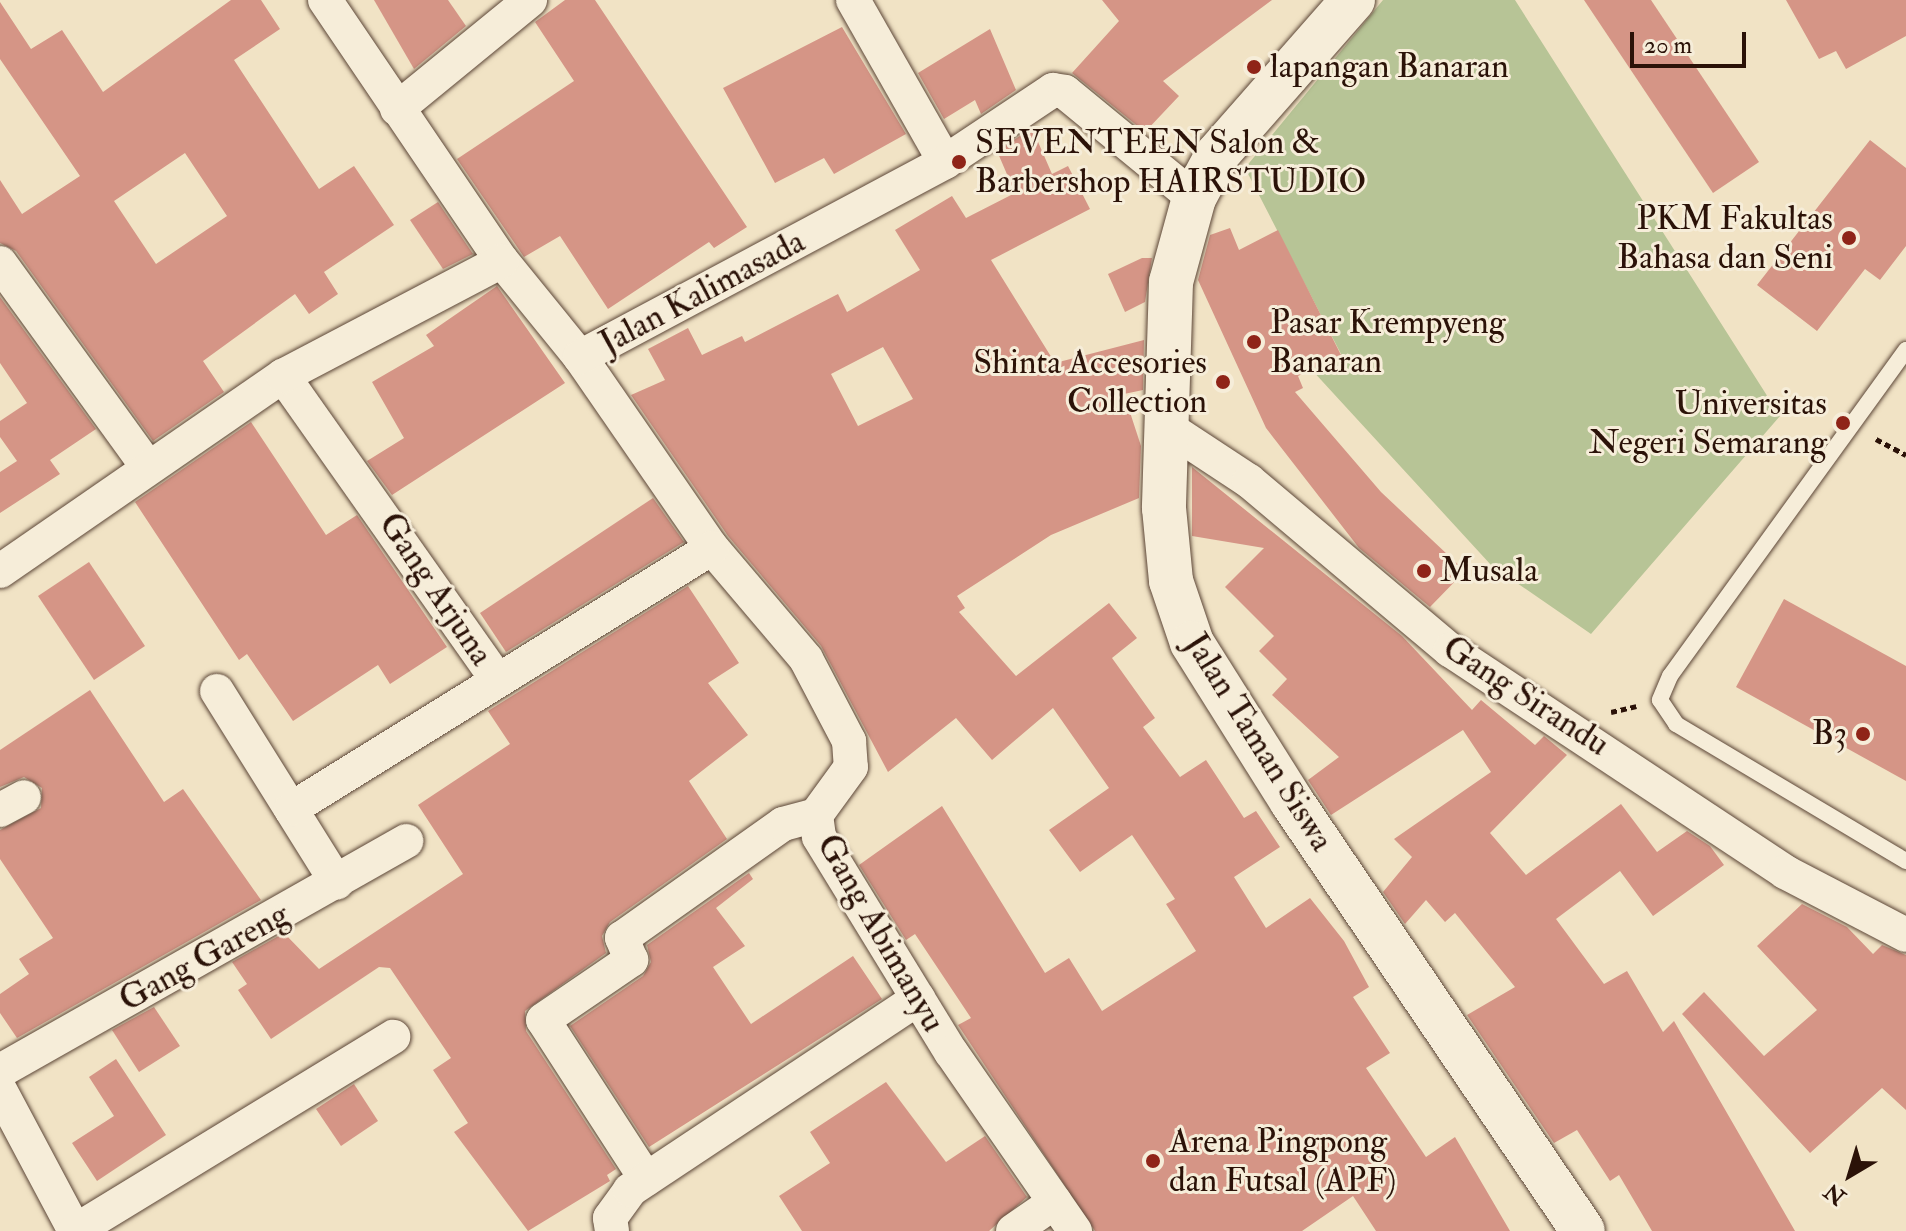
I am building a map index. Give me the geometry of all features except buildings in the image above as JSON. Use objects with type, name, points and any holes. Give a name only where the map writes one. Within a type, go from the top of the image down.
[{"type":"main road","name":"Jalan Taman Siswa","points":[[1353,0],[1217,155],[1194,198],[1171,282],[1167,427],[1171,581],[1192,643],[1583,1231]]},
{"type":"street","name":"Jalan Kalimasada","points":[[325,0],[502,261],[580,357],[945,162],[1053,90],[1065,92],[1194,198]]},
{"type":"street","points":[[397,109],[530,0]]},
{"type":"street","points":[[853,0],[945,162]]},
{"type":"street","points":[[0,571],[146,465],[283,376],[502,261]]},
{"type":"street","points":[[0,263],[146,465]]},
{"type":"street","name":"Gang Abimanyu","points":[[580,357],[712,548],[806,659],[849,741],[851,767],[816,815],[819,837],[918,999],[1075,1231]]},
{"type":"street","name":"Gang Arjuna","points":[[283,376],[495,677],[712,548]]},
{"type":"street","name":"Gang Sirandu","points":[[1167,427],[1249,481],[1450,650],[1785,872],[1906,935]]},
{"type":"street","points":[[291,809],[495,677]]},
{"type":"street","points":[[217,691],[337,883]]},
{"type":"street","points":[[646,1179],[543,1020],[631,960],[622,938],[783,824],[816,815]]},
{"type":"street","name":"Gang Gareng","points":[[0,1071],[337,883],[406,841]]},
{"type":"street","points":[[612,1231],[618,1201],[646,1179],[918,999]]},
{"type":"street","points":[[0,1090],[75,1231],[393,1037]]},
{"type":"street","points":[[1013,1231],[1055,1202]]},
{"type":"lane","points":[[1906,350],[1855,426],[1670,676],[1660,700],[1676,724],[1906,861]]},
{"type":"path","points":[[1855,426],[1906,455]]},
{"type":"green space","points":[[1383,0],[1515,0],[1780,416],[1591,634],[1491,565],[1311,369],[1341,354],[1245,168]]},
{"type":"place","name":"lapangan Banaran","points":[[1254,67]]},
{"type":"place","name":"SEVENTEEN Salon & Barbershop HAIRSTUDIO","points":[[959,162]]},
{"type":"place","name":"PKM Fakultas Bahasa dan Seni","points":[[1849,238]]},
{"type":"place","name":"Pasar Krempyeng Banaran","points":[[1254,342]]},
{"type":"place","name":"Shinta Accesories Collection","points":[[1223,382]]},
{"type":"place","name":"Universitas Negeri Semarang","points":[[1843,423]]},
{"type":"place","name":"Musala","points":[[1424,571]]},
{"type":"place","name":"B3","points":[[1863,734]]},
{"type":"place","name":"Arena Pingpong dan Futsal (APF)","points":[[1153,1161]]}]
